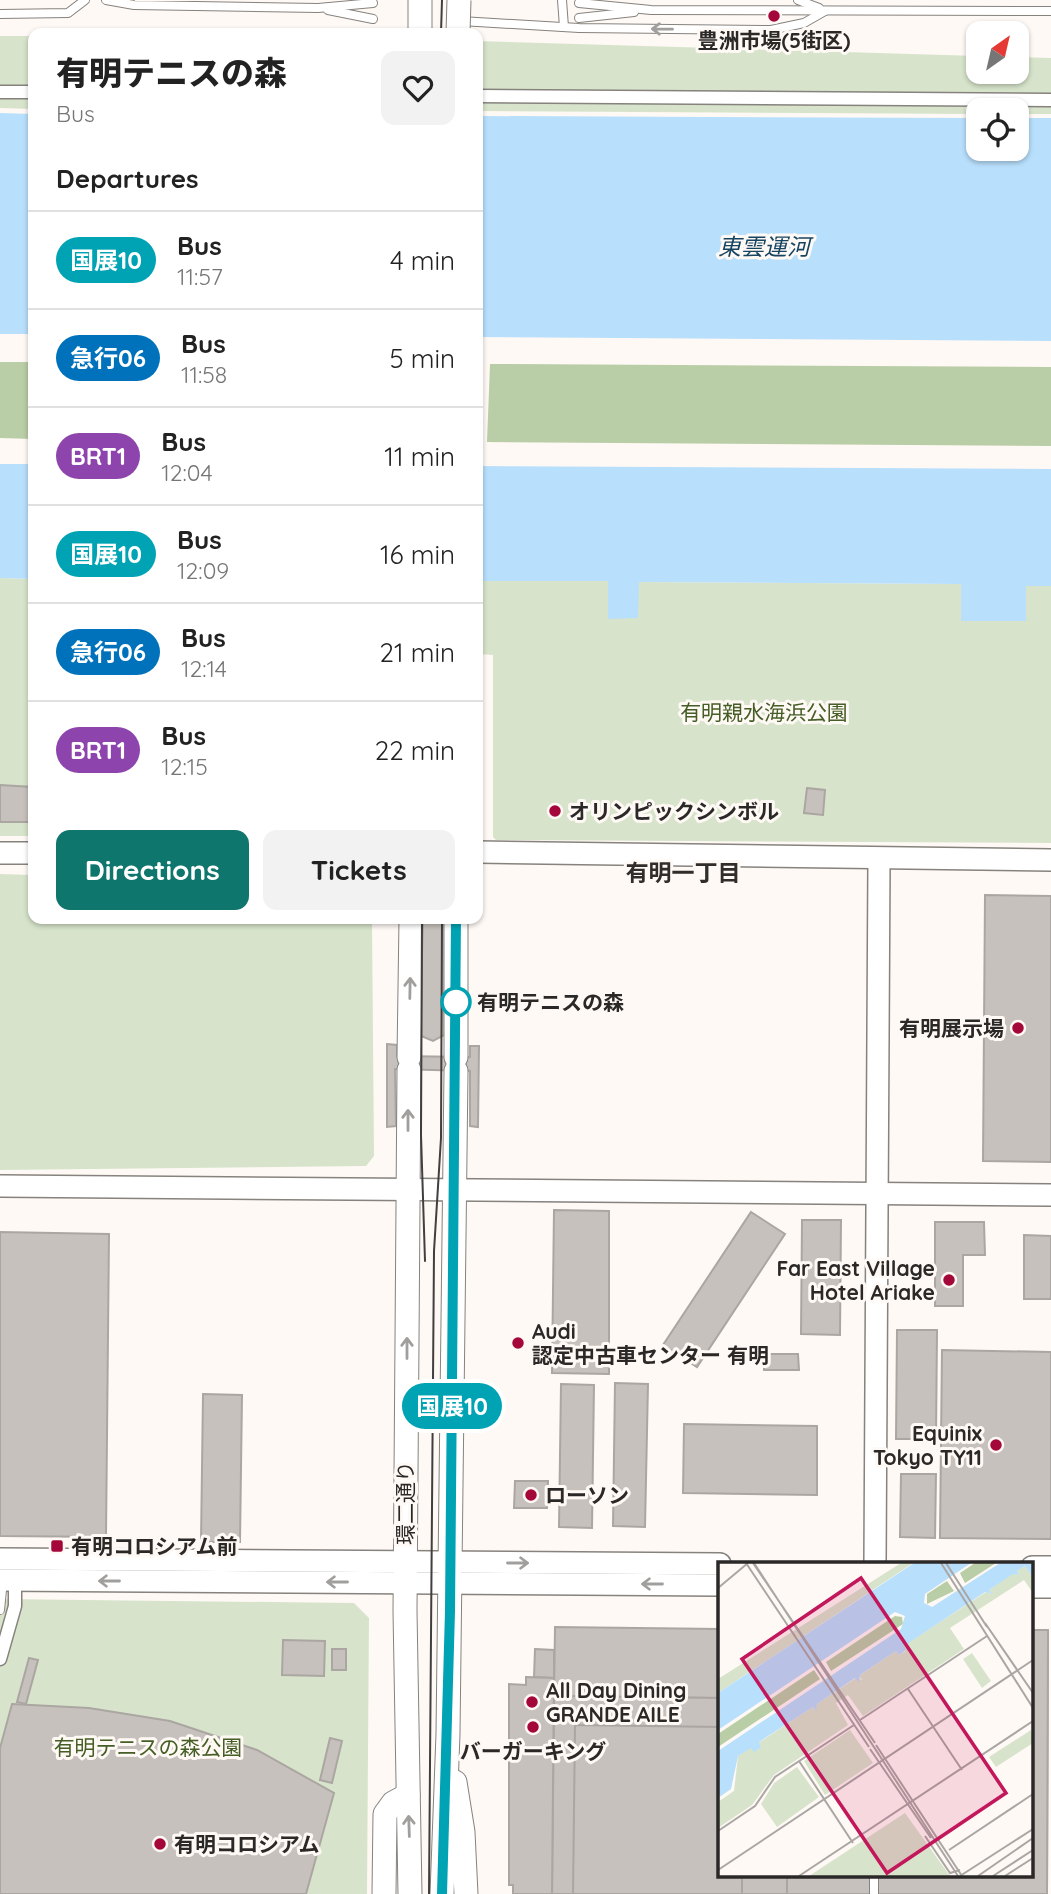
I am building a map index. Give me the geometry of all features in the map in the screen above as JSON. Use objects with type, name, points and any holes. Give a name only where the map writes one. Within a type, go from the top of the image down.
[{"type":"main road","points":[[420,0],[421,28]]},
{"type":"main road","name":"環二通り","points":[[410,1894],[405,1573],[411,924]]},
{"type":"main road","points":[[442,1894],[448,1734],[456,924]]},
{"type":"main road","points":[[448,1734],[463,1832],[466,1894]]},
{"type":"main road","points":[[384,1894],[385,1814],[393,1803],[408,1794]]},
{"type":"street","points":[[0,92],[28,92]]},
{"type":"street","points":[[483,96],[1051,100]]},
{"type":"street","points":[[483,852],[879,860],[1051,860]]},
{"type":"street","points":[[0,853],[28,853]]},
{"type":"street","points":[[875,1562],[879,860]]},
{"type":"street","points":[[0,1186],[1051,1195]]},
{"type":"street","points":[[0,1559],[405,1573]]},
{"type":"street","points":[[0,1659],[15,1606],[6,1583],[718,1564]]},
{"type":"street","points":[[450,1572],[718,1585]]},
{"type":"lane","points":[[0,14],[59,14],[72,10],[85,0]]},
{"type":"lane","points":[[106,0],[134,5],[318,8],[373,3]]},
{"type":"lane","points":[[562,0],[564,27]]},
{"type":"lane","points":[[798,0],[825,11]]},
{"type":"lane","points":[[579,3],[650,10],[1051,10]]},
{"type":"lane","points":[[318,8],[373,19]]},
{"type":"lane","points":[[579,18],[650,10]]},
{"type":"lane","points":[[458,18],[564,27],[771,30],[804,23],[825,11]]},
{"type":"lane","points":[[0,1610],[6,1583]]},
{"type":"lane","points":[[874,1876],[874,1894]]},
{"type":"green space","points":[[0,36],[28,36],[28,109],[0,108]]},
{"type":"green space","points":[[483,41],[966,56],[966,84],[1029,84],[1029,57],[1051,58],[1051,114],[1029,114],[1029,98],[966,98],[966,114],[483,111]]},
{"type":"green space","points":[[0,362],[28,362],[28,439],[0,438]]},
{"type":"green space","points":[[490,364],[1051,367],[1051,446],[487,442]]},
{"type":"green space","points":[[0,578],[28,579],[28,836],[0,836]]},
{"type":"green space","name":"有明親水海浜公園","points":[[483,581],[609,581],[608,618],[638,582],[962,584],[961,621],[1026,621],[1026,585],[1051,586],[1051,843],[496,840],[493,837],[493,655],[483,654]]},
{"type":"green space","points":[[0,874],[28,875],[28,924],[372,924],[374,1156],[366,1166],[0,1170]]},
{"type":"green space","name":"有明テニスの森公園","points":[[0,1599],[354,1603],[369,1618],[367,1894],[0,1894]]},
{"type":"water","points":[[0,113],[28,114],[28,334],[0,334]]},
{"type":"water","name":"東雲運河","points":[[483,116],[966,118],[966,161],[1029,161],[1029,118],[1051,118],[1051,341],[483,337]]},
{"type":"water","points":[[0,464],[28,464],[28,579],[0,578]]},
{"type":"water","points":[[483,466],[1051,469],[1051,586],[1026,586],[1026,621],[961,621],[961,584],[639,582],[638,618],[608,619],[608,581],[483,581]]},
{"type":"building","points":[[0,785],[28,787],[28,822],[0,822]]},
{"type":"building","points":[[807,788],[825,790],[823,815],[804,813]]},
{"type":"building","name":"有明展示場","points":[[985,895],[1051,896],[1051,1162],[983,1161]]},
{"type":"building","points":[[415,924],[452,924],[450,1032],[433,1041],[414,1033]]},
{"type":"building","points":[[387,1044],[397,1045],[397,1056],[470,1057],[470,1046],[479,1046],[478,1127],[470,1126],[470,1071],[395,1069],[396,1126],[387,1127]]},
{"type":"building","points":[[554,1210],[609,1211],[609,1374],[552,1373]]},
{"type":"building","points":[[751,1212],[785,1234],[697,1367],[663,1345]]},
{"type":"building","points":[[802,1220],[841,1220],[840,1335],[801,1334]]},
{"type":"building","name":"Far East Village Hotel Ariake","points":[[935,1222],[984,1222],[985,1255],[963,1255],[963,1306],[935,1306]]},
{"type":"building","points":[[0,1232],[109,1234],[106,1537],[0,1536]]},
{"type":"building","points":[[1024,1235],[1051,1236],[1051,1299],[1024,1299]]},
{"type":"building","points":[[897,1330],[937,1330],[936,1439],[896,1439]]},
{"type":"building","name":"Equinix Tokyo TY11","points":[[942,1350],[1051,1352],[1051,1539],[940,1538]]},
{"type":"building","points":[[764,1354],[798,1354],[799,1370],[764,1370]]},
{"type":"building","points":[[615,1383],[648,1384],[645,1527],[613,1526]]},
{"type":"building","points":[[561,1384],[594,1385],[592,1528],[559,1527]]},
{"type":"building","points":[[203,1394],[242,1395],[240,1542],[201,1542]]},
{"type":"building","points":[[684,1424],[817,1426],[817,1495],[683,1493]]},
{"type":"building","points":[[901,1474],[936,1474],[935,1538],[900,1537]]},
{"type":"building","name":"ローソン","points":[[515,1481],[548,1481],[547,1508],[514,1508]]},
{"type":"building","points":[[555,1627],[718,1629],[718,1698],[554,1696]]},
{"type":"building","points":[[1034,1630],[1048,1630],[1047,1894],[552,1894],[554,1696],[718,1698],[718,1876],[1034,1876]]},
{"type":"building","points":[[1034,1630],[1048,1630],[1047,1894],[787,1894],[787,1876],[1034,1876]]},
{"type":"building","points":[[283,1640],[325,1641],[324,1676],[282,1675]]},
{"type":"building","points":[[332,1649],[346,1649],[346,1670],[332,1670]]},
{"type":"building","points":[[535,1649],[554,1650],[554,1678],[534,1677]]},
{"type":"building","points":[[29,1658],[38,1660],[26,1704],[17,1702]]},
{"type":"building","points":[[526,1677],[554,1678],[552,1894],[513,1894],[513,1885],[509,1885],[509,1684],[526,1685]]},
{"type":"building","name":"有明コロシアム","points":[[12,1704],[89,1708],[170,1721],[257,1750],[334,1793],[306,1894],[0,1894],[0,1748]]},
{"type":"building","points":[[575,1725],[718,1727],[718,1876],[742,1876],[742,1894],[573,1894]]},
{"type":"building","points":[[330,1738],[342,1741],[332,1783],[320,1780]]},
{"type":"tram line","points":[[441,28],[442,0]]},
{"type":"tram line","points":[[422,924],[421,1135],[425,1261]]},
{"type":"tram line","points":[[429,1894],[434,1251],[441,1138],[442,924]]},
{"type":"bus line","name":"国展10","points":[[442,1894],[450,1611],[456,924]]},
{"type":"place","name":"豊洲市場(5街区)","points":[[774,16]]},
{"type":"place","name":"オリンピックシンボル","points":[[555,811]]},
{"type":"place","name":"有明テニスの森","points":[[456,1002]]},
{"type":"place","name":"有明展示場","points":[[1018,1028]]},
{"type":"place","name":"Far East Village Hotel Ariake","points":[[949,1280]]},
{"type":"place","name":"Audi 認定中古車センター 有明","points":[[518,1343]]},
{"type":"place","name":"Equinix Tokyo TY11","points":[[996,1445]]},
{"type":"place","name":"ローソン","points":[[531,1495]]},
{"type":"place","name":"有明コロシアム前","points":[[57,1546]]},
{"type":"place","name":"All Day Dining GRANDE AILE","points":[[532,1702]]},
{"type":"place","name":"バーガーキング","points":[[533,1727]]},
{"type":"place","name":"有明コロシアム","points":[[160,1844]]},
{"type":"district","name":"有明一丁目","points":[[683,872]]}]
